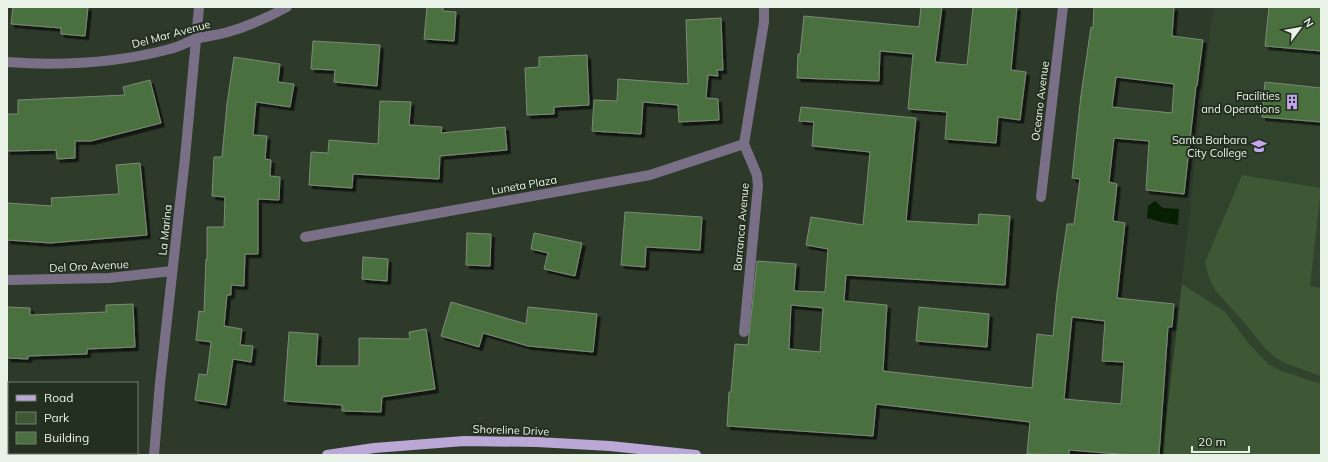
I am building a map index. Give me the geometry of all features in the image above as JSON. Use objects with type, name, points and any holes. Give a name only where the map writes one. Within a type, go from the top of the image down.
[{"type":"main road","name":"Shoreline Drive","points":[[326,455],[374,448],[464,441],[537,442],[610,446],[696,455]]},
{"type":"street","name":"La Marina","points":[[154,455],[160,383],[199,7]]},
{"type":"street","name":"Del Mar Avenue","points":[[7,62],[36,64],[79,63],[135,57],[171,49],[196,39],[228,32],[272,15],[287,7]]},
{"type":"street","points":[[744,144],[764,22],[764,7]]},
{"type":"street","name":"Oceano Avenue","points":[[1041,198],[1063,7]]},
{"type":"street","name":"Luneta Plaza","points":[[305,237],[650,175],[744,144]]},
{"type":"street","name":"Barranca Avenue","points":[[744,144],[756,174],[758,186],[744,332]]},
{"type":"street","name":"Del Oro Avenue","points":[[7,280],[23,281],[109,278],[172,271]]},
{"type":"shaded area","name":"Santa Barbara City College","points":[[1213,7],[1321,7],[1321,455],[1162,455]]},
{"type":"shaded area","points":[[1155,201],[1163,208],[1179,209],[1178,225],[1147,218],[1148,206]]},
{"type":"green space","points":[[1242,175],[1321,188],[1310,286],[1321,288],[1321,376],[1287,364],[1276,358],[1262,345],[1244,322],[1216,291],[1209,278],[1205,262]]},
{"type":"green space","points":[[1182,284],[1225,312],[1250,345],[1268,364],[1279,370],[1321,384],[1321,455],[1162,455]]},
{"type":"building","points":[[13,7],[88,7],[85,36],[61,34],[61,28],[11,24]]},
{"type":"building","points":[[427,7],[443,7],[443,11],[456,12],[454,41],[424,39]]},
{"type":"building","points":[[921,7],[942,7],[935,62],[967,65],[973,7],[1017,7],[1011,70],[1026,72],[1020,120],[998,117],[996,143],[945,139],[947,112],[908,109],[913,54],[880,51],[879,81],[797,78],[798,54],[800,54],[804,16],[919,27]]},
{"type":"building","points":[[1094,7],[1174,7],[1172,36],[1203,40],[1196,86],[1184,194],[1146,190],[1149,141],[1114,138],[1109,182],[1117,184],[1113,221],[1125,223],[1117,298],[1174,304],[1172,327],[1168,327],[1159,455],[1131,455],[1069,450],[1069,455],[1027,454],[1030,422],[876,404],[873,436],[727,426],[729,392],[731,392],[735,344],[748,345],[757,261],[796,264],[794,291],[825,292],[828,249],[806,245],[811,217],[863,225],[870,152],[812,146],[814,122],[799,121],[801,107],[916,118],[906,221],[978,225],[979,214],[1010,216],[1005,285],[846,275],[844,301],[887,305],[883,371],[1032,388],[1037,334],[1053,336],[1057,293],[1067,224],[1074,224],[1080,179],[1072,178],[1081,95],[1091,27],[1093,28]],"holes":[[[1116,77],[1174,84],[1172,113],[1112,107]],[[791,305],[823,308],[820,352],[789,349]],[[1072,317],[1105,321],[1102,361],[1124,362],[1121,404],[1064,399]]]},
{"type":"building","points":[[1269,7],[1321,7],[1321,51],[1265,46]]},
{"type":"building","points":[[721,18],[723,70],[717,70],[718,76],[708,75],[706,98],[718,99],[719,120],[679,122],[678,105],[643,102],[641,134],[592,131],[594,100],[617,101],[618,79],[688,84],[686,20]]},
{"type":"building","points":[[313,41],[380,45],[377,86],[334,82],[335,70],[311,69]]},
{"type":"building","points":[[587,55],[589,105],[554,107],[554,114],[527,115],[525,68],[539,67],[539,57]]},
{"type":"building","points":[[234,57],[280,64],[278,82],[294,84],[290,107],[256,102],[253,135],[267,136],[265,159],[271,160],[270,176],[280,177],[279,200],[258,199],[258,254],[245,254],[244,286],[231,285],[231,295],[227,295],[224,326],[242,329],[240,345],[253,346],[251,362],[233,359],[226,405],[195,400],[199,374],[207,375],[211,342],[196,340],[199,311],[204,312],[207,227],[224,227],[225,197],[212,196],[214,157],[222,157],[227,104]]},
{"type":"building","points":[[150,80],[161,123],[91,141],[75,141],[75,158],[57,159],[56,150],[7,151],[7,114],[18,114],[18,100],[125,95],[123,87]]},
{"type":"building","name":"Facilities and Operations","points":[[1265,82],[1321,88],[1321,122],[1262,117]]},
{"type":"building","points":[[380,101],[411,102],[409,125],[442,127],[441,133],[505,127],[507,150],[440,156],[439,179],[353,174],[352,188],[309,185],[311,152],[328,153],[329,140],[378,144]]},
{"type":"building","points":[[140,163],[147,235],[50,243],[7,240],[7,203],[52,206],[51,198],[119,194],[116,165]]},
{"type":"building","points":[[625,212],[702,217],[700,250],[646,247],[645,267],[621,265]]},
{"type":"building","points":[[467,233],[491,234],[490,266],[466,265]]},
{"type":"building","points":[[534,233],[582,243],[575,276],[544,269],[548,253],[531,249]]},
{"type":"building","points":[[363,257],[388,259],[387,281],[362,279]]},
{"type":"building","points":[[451,302],[526,324],[528,307],[597,314],[593,352],[528,346],[483,333],[479,347],[441,336]]},
{"type":"building","points":[[133,304],[135,347],[87,349],[87,354],[28,356],[28,359],[7,358],[7,307],[30,308],[30,315],[106,312],[106,305]]},
{"type":"building","points":[[919,307],[989,314],[987,347],[916,341]]},
{"type":"building","points":[[426,329],[435,389],[382,397],[381,412],[342,411],[342,405],[284,401],[289,332],[318,334],[316,366],[359,366],[359,338],[410,339],[409,332]]},
{"type":"place","name":"Facilities and Operations","points":[[1292,102]]},
{"type":"place","name":"Santa Barbara City College","points":[[1259,146]]}]
